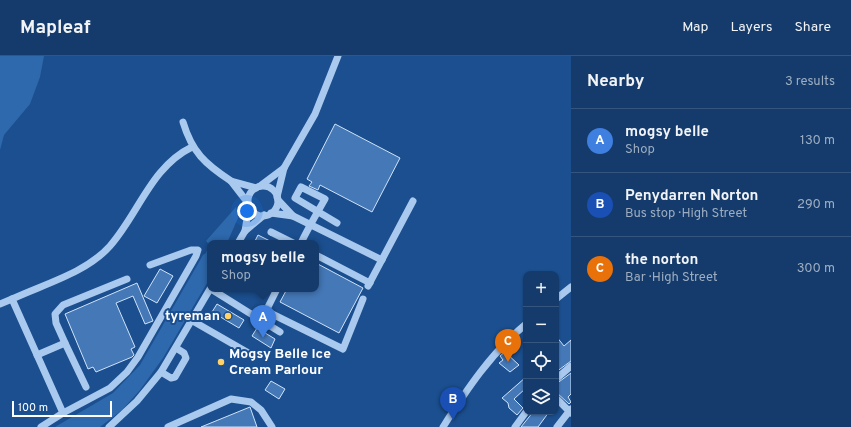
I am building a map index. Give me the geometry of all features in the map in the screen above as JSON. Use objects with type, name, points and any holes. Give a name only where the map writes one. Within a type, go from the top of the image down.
[{"type":"street","points":[[245,231],[276,208],[284,168],[315,114],[338,56]]},
{"type":"street","points":[[183,122],[192,147],[212,169],[231,181],[270,188],[293,216]]},
{"type":"street","points":[[0,304],[75,271],[101,254],[119,235],[159,172],[177,156],[192,147]]},
{"type":"street","points":[[240,240],[245,231],[249,196],[258,187],[284,168]]},
{"type":"street","points":[[231,181],[254,212],[293,216],[382,260]]},
{"type":"street","points":[[319,257],[369,284],[413,201]]},
{"type":"street","points":[[302,240],[317,212],[337,223]]},
{"type":"street","points":[[271,232],[287,240]]},
{"type":"street","points":[[41,427],[63,413],[110,388],[127,372],[138,357],[198,250],[190,250],[150,265]]},
{"type":"street","points":[[86,387],[56,323],[55,314],[63,306],[127,279]]},
{"type":"street","points":[[559,297],[571,288]]},
{"type":"street","points":[[109,427],[137,401],[161,372],[208,292]]},
{"type":"street","points":[[215,292],[280,332]]},
{"type":"street","points":[[276,292],[266,311],[342,349],[363,299]]},
{"type":"street","points":[[12,299],[63,413]]},
{"type":"street","points":[[191,320],[252,355]]},
{"type":"street","points":[[442,427],[472,381],[484,366],[523,328]]},
{"type":"street","points":[[37,356],[65,343]]},
{"type":"street","points":[[161,372],[171,378],[175,377],[186,358],[184,353],[176,348]]},
{"type":"street","points":[[559,376],[571,366]]},
{"type":"street","points":[[168,427],[231,399],[251,402],[260,410],[272,427]]},
{"type":"street","points":[[557,427],[570,411],[559,401]]},
{"type":"street","points":[[514,427],[524,415]]},
{"type":"shaded area","points":[[0,56],[44,56],[40,77],[30,104],[4,135],[0,150]]},
{"type":"shaded area","points":[[236,207],[238,218],[228,240],[206,241]]},
{"type":"shaded area","points":[[207,250],[207,283],[163,358],[140,390],[122,410],[100,427],[55,427],[113,393],[140,365],[203,255]]},
{"type":"building","points":[[335,124],[400,158],[372,212],[320,185],[318,190],[309,186],[312,182],[307,179]]},
{"type":"building","points":[[258,235],[268,240],[256,240]]},
{"type":"building","points":[[319,265],[363,288],[339,333],[280,302],[285,292],[319,292]]},
{"type":"building","points":[[160,269],[173,276],[157,303],[144,296]]},
{"type":"building","points":[[137,283],[153,321],[145,324],[133,296],[116,303],[135,347],[131,349],[134,355],[96,372],[93,367],[88,369],[65,314]]},
{"type":"building","name":"tyreman","points":[[217,304],[244,320],[239,328],[212,312]]},
{"type":"building","points":[[257,328],[275,339],[271,348],[252,336]]},
{"type":"building","points":[[559,340],[564,346],[571,340],[571,361],[559,370]]},
{"type":"building","points":[[505,352],[519,365],[510,372],[499,363],[503,360],[500,356]]},
{"type":"building","points":[[571,373],[571,394],[568,397],[571,402],[569,404],[559,395],[559,382]]},
{"type":"building","points":[[523,380],[523,391],[514,399],[523,408],[517,415],[509,408],[508,403],[502,398]]},
{"type":"building","points":[[271,381],[285,389],[279,399],[265,390]]},
{"type":"building","points":[[250,407],[257,427],[201,427]]},
{"type":"building","points":[[531,415],[547,415],[538,427],[521,427]]},
{"type":"place","name":"tyreman","points":[[228,316]]},
{"type":"place","name":"mogsy belle","points":[[263,338]]},
{"type":"place","name":"Mogsy Belle Ice Cream Parlour","points":[[221,362]]},
{"type":"place","name":"the norton","points":[[508,362]]},
{"type":"place","name":"Penydarren Norton","points":[[453,420]]}]
